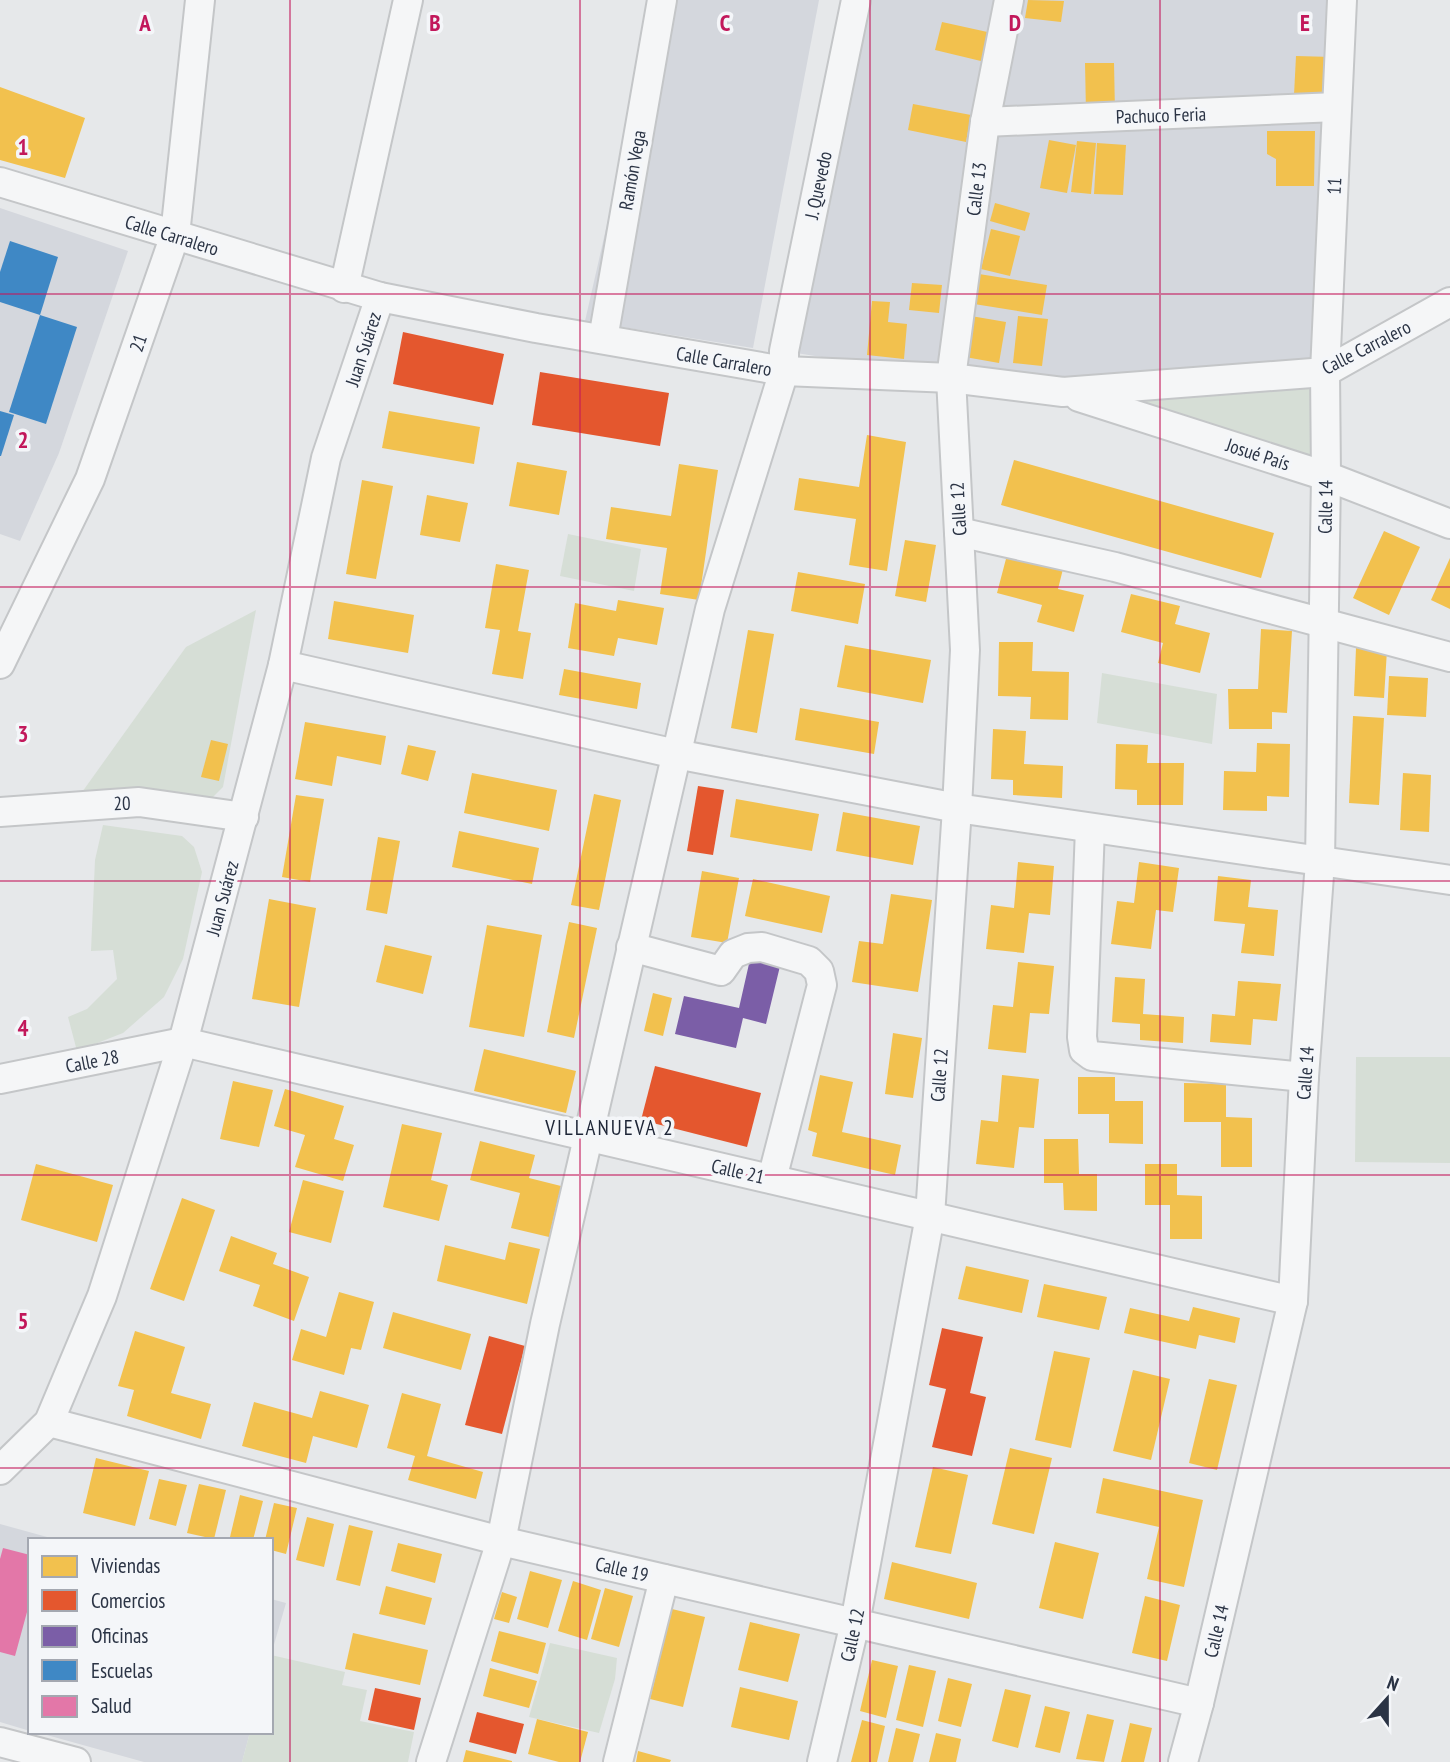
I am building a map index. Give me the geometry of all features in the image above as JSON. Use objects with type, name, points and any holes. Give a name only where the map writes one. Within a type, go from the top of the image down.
[{"type":"street","name":"21","points":[[0,664],[90,479],[175,236],[200,0]]},
{"type":"street","points":[[344,288],[408,0]]},
{"type":"street","name":"Ramón Vega","points":[[603,339],[662,0]]},
{"type":"street","name":"J. Quevedo","points":[[431,1762],[501,1541],[587,1136],[710,609],[784,371],[784,351],[856,0]]},
{"type":"street","name":"Calle 13","points":[[951,378],[985,122],[1009,0]]},
{"type":"street","name":"11","points":[[1325,372],[1342,0]]},
{"type":"street","name":"Pachuco Feria","points":[[985,122],[1338,107]]},
{"type":"street","name":"Calle Carralero","points":[[0,182],[380,297],[784,371],[951,378],[1063,392],[1325,372],[1450,302]]},
{"type":"street","name":"Juan Suárez","points":[[0,1470],[48,1422],[102,1296],[183,1042],[283,666],[326,458],[380,297]]},
{"type":"street","name":"Calle 14","points":[[1183,1762],[1293,1301],[1304,1077],[1320,862],[1325,372]]},
{"type":"street","name":"Calle 12","points":[[822,1762],[855,1623],[930,1216],[965,650],[951,378]]},
{"type":"street","name":"Josué País","points":[[1063,392],[1326,476],[1450,524]]},
{"type":"street","points":[[959,532],[1115,567],[1450,657]]},
{"type":"street","points":[[283,666],[676,754],[957,808],[1450,880]]},
{"type":"street","name":"20","points":[[0,812],[131,802],[244,817]]},
{"type":"street","points":[[1090,828],[1084,1050],[1093,1056],[1304,1077]]},
{"type":"street","points":[[631,947],[721,971],[733,954],[748,948],[762,947],[809,961],[819,971],[821,990],[772,1179]]},
{"type":"street","name":"Calle 21","points":[[183,1042],[1293,1301]]},
{"type":"street","name":"Calle 28","points":[[0,1079],[183,1042]]},
{"type":"street","name":"Calle 19","points":[[48,1422],[501,1541],[1199,1703]]},
{"type":"street","points":[[618,1762],[664,1579]]},
{"type":"street","points":[[0,1742],[76,1762]]},
{"type":"shaded area","points":[[658,0],[819,0],[753,348],[585,321]]},
{"type":"shaded area","points":[[856,0],[1342,0],[1325,372],[1063,392],[951,378],[784,351]]},
{"type":"shaded area","points":[[0,208],[128,251],[59,453],[20,541],[0,534]]},
{"type":"shaded area","points":[[1325,372],[1326,476],[1063,392]]},
{"type":"shaded area","points":[[568,534],[641,549],[634,591],[560,576]]},
{"type":"shaded area","points":[[256,610],[223,787],[212,798],[80,795],[186,647]]},
{"type":"shaded area","points":[[1102,673],[1217,694],[1212,744],[1097,723]]},
{"type":"shaded area","points":[[103,825],[182,836],[194,847],[202,872],[183,959],[164,997],[123,1033],[77,1051],[68,1017],[87,1009],[117,979],[113,950],[91,951],[95,860]]},
{"type":"shaded area","points":[[1356,1057],[1450,1057],[1450,1163],[1355,1162]]},
{"type":"shaded area","points":[[0,1524],[51,1538],[28,1538],[28,1730],[0,1722]]},
{"type":"shaded area","points":[[273,1600],[286,1603],[273,1648]]},
{"type":"shaded area","points":[[550,1643],[617,1658],[615,1679],[599,1733],[529,1717]]},
{"type":"shaded area","points":[[273,1655],[345,1672],[342,1685],[367,1690],[360,1721],[414,1732],[408,1762],[242,1762],[249,1734],[273,1734]]},
{"type":"shaded area","points":[[43,1734],[249,1734],[242,1762],[144,1762]]},
{"type":"building: Viviendas","points":[[1028,0],[1064,1],[1061,22],[1025,18]]},
{"type":"building: Viviendas","points":[[942,22],[992,33],[985,62],[935,50]]},
{"type":"building: Viviendas","points":[[1296,56],[1333,57],[1331,97],[1294,95]]},
{"type":"building: Viviendas","points":[[1085,63],[1114,63],[1115,112],[1086,112]]},
{"type":"building: Viviendas","points":[[0,87],[85,118],[65,178],[0,160]]},
{"type":"building: Viviendas","points":[[913,104],[971,115],[966,142],[908,130]]},
{"type":"building: Viviendas","points":[[1267,131],[1315,131],[1314,186],[1276,186],[1276,159],[1267,154]]},
{"type":"building: Viviendas","points":[[1049,140],[1076,145],[1067,193],[1040,188]]},
{"type":"building: Viviendas","points":[[1077,141],[1096,143],[1091,194],[1071,192]]},
{"type":"building: Viviendas","points":[[1097,143],[1126,145],[1123,195],[1094,194]]},
{"type":"building: Viviendas","points":[[995,203],[1030,213],[1025,231],[990,221]]},
{"type":"building: Viviendas","points":[[991,229],[1020,236],[1010,276],[981,269]]},
{"type":"building: Viviendas","points":[[979,274],[1047,285],[1042,315],[974,304]]},
{"type":"building: Viviendas","points":[[912,283],[942,285],[939,313],[909,310]]},
{"type":"building: Viviendas","points":[[872,301],[890,302],[888,322],[907,324],[904,359],[867,355]]},
{"type":"building: Viviendas","points":[[971,316],[1006,322],[999,363],[965,357]]},
{"type":"building: Viviendas","points":[[1018,316],[1048,319],[1042,366],[1013,363]]},
{"type":"building: Viviendas","points":[[389,411],[480,427],[474,464],[382,448]]},
{"type":"building: Viviendas","points":[[867,435],[906,442],[887,571],[849,565],[856,519],[794,510],[799,478],[859,487]]},
{"type":"building: Viviendas","points":[[1014,460],[1274,533],[1261,578],[1001,505]]},
{"type":"building: Viviendas","points":[[517,462],[567,471],[559,515],[509,506]]},
{"type":"building: Viviendas","points":[[679,464],[718,470],[699,600],[660,594],[667,548],[606,539],[611,507],[671,516]]},
{"type":"building: Viviendas","points":[[362,480],[393,486],[376,579],[346,574]]},
{"type":"building: Viviendas","points":[[427,495],[468,503],[460,542],[420,535]]},
{"type":"building: Viviendas","points":[[1384,531],[1420,547],[1389,615],[1353,598]]},
{"type":"building: Viviendas","points":[[905,540],[936,545],[926,602],[895,596]]},
{"type":"building: Viviendas","points":[[1007,555],[1063,569],[1058,589],[1084,595],[1074,632],[1037,622],[1042,605],[997,593]]},
{"type":"building: Viviendas","points":[[1450,558],[1450,609],[1431,600]]},
{"type":"building: Viviendas","points":[[496,564],[529,570],[518,631],[531,633],[523,679],[492,674],[500,630],[485,628]]},
{"type":"building: Viviendas","points":[[798,572],[865,584],[858,624],[791,611]]},
{"type":"building: Viviendas","points":[[1131,594],[1180,606],[1175,624],[1210,633],[1200,673],[1158,663],[1163,643],[1121,632]]},
{"type":"building: Viviendas","points":[[618,600],[664,608],[657,645],[618,638],[614,656],[568,648],[575,603],[616,611]]},
{"type":"building: Viviendas","points":[[334,601],[414,615],[408,653],[328,639]]},
{"type":"building: Viviendas","points":[[1261,629],[1292,631],[1287,713],[1272,712],[1272,729],[1229,729],[1228,689],[1258,689]]},
{"type":"building: Viviendas","points":[[748,630],[774,634],[757,733],[731,728]]},
{"type":"building: Viviendas","points":[[999,642],[1033,642],[1032,671],[1069,672],[1068,720],[1030,719],[1031,697],[998,696]]},
{"type":"building: Viviendas","points":[[845,645],[931,660],[923,703],[837,687]]},
{"type":"building: Viviendas","points":[[1356,648],[1387,650],[1384,698],[1354,696]]},
{"type":"building: Viviendas","points":[[564,669],[641,683],[637,709],[559,695]]},
{"type":"building: Viviendas","points":[[1389,676],[1428,678],[1426,717],[1387,715]]},
{"type":"building: Viviendas","points":[[800,708],[879,722],[874,754],[795,740]]},
{"type":"building: Viviendas","points":[[1353,716],[1384,718],[1379,805],[1349,803]]},
{"type":"building: Viviendas","points":[[305,722],[386,736],[381,765],[337,756],[332,786],[295,779]]},
{"type":"building: Viviendas","points":[[993,729],[1026,731],[1024,764],[1063,766],[1062,798],[1013,795],[1013,780],[991,779]]},
{"type":"building: Viviendas","points":[[211,740],[228,744],[219,781],[201,777]]},
{"type":"building: Viviendas","points":[[1257,743],[1290,744],[1289,797],[1267,796],[1267,811],[1223,810],[1224,771],[1256,772]]},
{"type":"building: Viviendas","points":[[1116,744],[1148,745],[1147,763],[1184,763],[1183,805],[1137,805],[1137,790],[1115,789]]},
{"type":"building: Viviendas","points":[[408,745],[436,751],[428,781],[401,774]]},
{"type":"building: Viviendas","points":[[472,773],[557,790],[549,831],[464,813]]},
{"type":"building: Viviendas","points":[[1403,773],[1431,775],[1429,832],[1400,830]]},
{"type":"building: Viviendas","points":[[594,794],[621,800],[599,910],[571,905]]},
{"type":"building: Viviendas","points":[[296,795],[324,799],[310,882],[282,877]]},
{"type":"building: Viviendas","points":[[736,799],[819,814],[812,851],[730,837]]},
{"type":"building: Viviendas","points":[[843,812],[920,826],[913,865],[836,851]]},
{"type":"building: Viviendas","points":[[459,831],[539,848],[532,884],[452,867]]},
{"type":"building: Viviendas","points":[[378,837],[400,841],[387,914],[366,910]]},
{"type":"building: Viviendas","points":[[1018,862],[1054,866],[1050,915],[1029,913],[1024,953],[986,949],[991,905],[1014,908]]},
{"type":"building: Viviendas","points":[[1139,862],[1179,868],[1173,912],[1156,910],[1151,949],[1111,944],[1117,901],[1134,903]]},
{"type":"building: Viviendas","points":[[702,871],[739,878],[727,943],[691,937]]},
{"type":"building: Viviendas","points":[[1218,876],[1251,880],[1248,907],[1278,910],[1274,956],[1241,953],[1245,924],[1214,921]]},
{"type":"building: Viviendas","points":[[753,879],[830,896],[822,933],[745,916]]},
{"type":"building: Viviendas","points":[[891,894],[932,900],[918,992],[852,982],[859,941],[883,944]]},
{"type":"building: Viviendas","points":[[269,899],[316,908],[299,1007],[252,999]]},
{"type":"building: Viviendas","points":[[569,922],[597,928],[574,1038],[547,1032]]},
{"type":"building: Viviendas","points":[[487,925],[542,935],[524,1037],[469,1027]]},
{"type":"building: Viviendas","points":[[385,945],[432,956],[423,994],[376,982]]},
{"type":"building: Viviendas","points":[[1018,962],[1054,966],[1049,1014],[1030,1013],[1026,1053],[988,1049],[993,1005],[1013,1007]]},
{"type":"building: Viviendas","points":[[1115,977],[1145,979],[1143,1014],[1184,1017],[1183,1043],[1140,1040],[1140,1024],[1112,1022]]},
{"type":"building: Viviendas","points":[[1238,981],[1281,984],[1277,1021],[1253,1019],[1251,1045],[1210,1042],[1212,1014],[1235,1016]]},
{"type":"building: Viviendas","points":[[653,993],[672,998],[663,1036],[644,1031]]},
{"type":"building: Viviendas","points":[[893,1033],[922,1038],[913,1098],[885,1094]]},
{"type":"building: Viviendas","points":[[484,1049],[576,1071],[566,1113],[474,1091]]},
{"type":"building: Viviendas","points":[[820,1075],[853,1082],[842,1132],[901,1145],[895,1175],[812,1156],[817,1133],[808,1130]]},
{"type":"building: Viviendas","points":[[1002,1075],[1039,1079],[1034,1128],[1019,1127],[1014,1168],[976,1164],[981,1120],[998,1122]]},
{"type":"building: Viviendas","points":[[1078,1077],[1115,1077],[1115,1101],[1143,1101],[1143,1144],[1109,1143],[1109,1114],[1078,1114]]},
{"type":"building: Viviendas","points":[[233,1081],[273,1090],[259,1147],[220,1139]]},
{"type":"building: Viviendas","points":[[1184,1083],[1226,1084],[1226,1117],[1252,1118],[1252,1167],[1221,1167],[1221,1122],[1184,1122]]},
{"type":"building: Viviendas","points":[[285,1089],[344,1106],[334,1139],[354,1145],[343,1181],[295,1167],[305,1135],[274,1126]]},
{"type":"building: Viviendas","points":[[402,1124],[442,1133],[431,1180],[448,1185],[439,1221],[383,1207]]},
{"type":"building: Viviendas","points":[[1044,1139],[1078,1139],[1079,1174],[1097,1174],[1097,1211],[1064,1210],[1063,1183],[1044,1183]]},
{"type":"building: Viviendas","points":[[480,1141],[535,1155],[529,1178],[561,1186],[549,1237],[511,1228],[520,1193],[470,1180]]},
{"type":"building: Viviendas","points":[[36,1164],[113,1185],[97,1242],[21,1220]]},
{"type":"building: Viviendas","points":[[1145,1164],[1177,1164],[1177,1195],[1202,1196],[1202,1239],[1170,1239],[1170,1205],[1145,1205]]},
{"type":"building: Viviendas","points":[[303,1180],[344,1191],[331,1243],[289,1232]]},
{"type":"building: Viviendas","points":[[182,1198],[215,1210],[184,1301],[150,1289]]},
{"type":"building: Viviendas","points":[[231,1236],[277,1253],[273,1264],[309,1277],[294,1321],[253,1306],[260,1285],[219,1271]]},
{"type":"building: Viviendas","points":[[509,1242],[540,1249],[527,1304],[437,1281],[445,1245],[505,1260]]},
{"type":"building: Viviendas","points":[[966,1266],[1029,1280],[1022,1313],[958,1299]]},
{"type":"building: Viviendas","points":[[1044,1284],[1107,1297],[1099,1330],[1037,1317]]},
{"type":"building: Viviendas","points":[[339,1292],[374,1302],[361,1350],[351,1348],[344,1375],[292,1360],[301,1329],[326,1337]]},
{"type":"building: Viviendas","points":[[1193,1307],[1240,1318],[1235,1343],[1199,1335],[1196,1349],[1124,1333],[1130,1308],[1189,1321]]},
{"type":"building: Viviendas","points":[[393,1312],[471,1334],[461,1370],[383,1348]]},
{"type":"building: Viviendas","points":[[135,1331],[185,1347],[171,1393],[211,1404],[201,1439],[127,1416],[134,1390],[118,1386]]},
{"type":"building: Viviendas","points":[[1054,1351],[1090,1358],[1071,1448],[1035,1440]]},
{"type":"building: Viviendas","points":[[1133,1370],[1170,1379],[1151,1460],[1113,1451]]},
{"type":"building: Viviendas","points":[[1209,1379],[1237,1385],[1217,1470],[1189,1463]]},
{"type":"building: Viviendas","points":[[320,1391],[369,1405],[357,1448],[313,1436],[306,1463],[242,1446],[254,1402],[312,1418]]},
{"type":"building: Viviendas","points":[[402,1393],[441,1404],[427,1456],[483,1472],[476,1499],[408,1480],[415,1456],[387,1448]]},
{"type":"building: Viviendas","points":[[1010,1448],[1052,1458],[1034,1534],[992,1524]]},
{"type":"building: Viviendas","points":[[96,1458],[149,1471],[135,1526],[83,1513]]},
{"type":"building: Viviendas","points":[[933,1467],[968,1475],[951,1554],[915,1547]]},
{"type":"building: Viviendas","points":[[1103,1478],[1203,1500],[1184,1587],[1147,1579],[1159,1527],[1096,1513]]},
{"type":"building: Viviendas","points":[[159,1479],[187,1485],[176,1526],[149,1519]]},
{"type":"building: Viviendas","points":[[199,1484],[226,1490],[214,1538],[187,1533]]},
{"type":"building: Viviendas","points":[[240,1495],[263,1501],[254,1538],[230,1537]]},
{"type":"building: Viviendas","points":[[274,1503],[297,1508],[286,1554],[273,1551],[273,1538],[265,1538]]},
{"type":"building: Viviendas","points":[[307,1517],[334,1524],[324,1567],[296,1560]]},
{"type":"building: Viviendas","points":[[349,1525],[373,1531],[360,1586],[336,1580]]},
{"type":"building: Viviendas","points":[[1055,1542],[1099,1553],[1083,1619],[1039,1608]]},
{"type":"building: Viviendas","points":[[398,1543],[442,1554],[435,1583],[391,1571]]},
{"type":"building: Viviendas","points":[[892,1562],[977,1583],[969,1619],[884,1599]]},
{"type":"building: Viviendas","points":[[530,1571],[562,1580],[548,1628],[517,1619]]},
{"type":"building: Viviendas","points":[[573,1581],[601,1590],[587,1640],[558,1631]]},
{"type":"building: Viviendas","points":[[386,1586],[432,1598],[425,1625],[379,1614]]},
{"type":"building: Viviendas","points":[[605,1588],[633,1596],[619,1647],[591,1639]]},
{"type":"building: Viviendas","points":[[502,1592],[517,1597],[509,1623],[494,1619]]},
{"type":"building: Viviendas","points":[[1145,1596],[1180,1605],[1167,1661],[1132,1653]]},
{"type":"building: Viviendas","points":[[672,1609],[705,1617],[683,1707],[650,1699]]},
{"type":"building: Viviendas","points":[[750,1622],[800,1634],[788,1682],[738,1670]]},
{"type":"building: Viviendas","points":[[499,1631],[546,1643],[538,1674],[491,1661]]},
{"type":"building: Viviendas","points":[[353,1633],[428,1650],[420,1685],[345,1669]]},
{"type":"building: Viviendas","points":[[872,1660],[898,1666],[886,1718],[860,1711]]},
{"type":"building: Viviendas","points":[[909,1665],[936,1671],[923,1727],[896,1720]]},
{"type":"building: Viviendas","points":[[490,1668],[537,1681],[529,1708],[483,1696]]},
{"type":"building: Viviendas","points":[[948,1678],[972,1684],[961,1727],[938,1721]]},
{"type":"building: Viviendas","points":[[740,1687],[798,1701],[789,1740],[731,1727]]},
{"type":"building: Viviendas","points":[[1005,1689],[1031,1695],[1018,1748],[992,1741]]},
{"type":"building: Viviendas","points":[[1045,1706],[1070,1712],[1060,1753],[1035,1747]]},
{"type":"building: Viviendas","points":[[1087,1714],[1114,1720],[1104,1762],[1076,1759]]},
{"type":"building: Viviendas","points":[[537,1719],[588,1732],[580,1762],[559,1762],[528,1754]]},
{"type":"building: Viviendas","points":[[862,1720],[885,1726],[877,1762],[851,1762]]},
{"type":"building: Viviendas","points":[[1130,1723],[1152,1728],[1144,1762],[1121,1762]]},
{"type":"building: Viviendas","points":[[896,1728],[920,1734],[913,1762],[888,1762]]},
{"type":"building: Viviendas","points":[[936,1733],[961,1739],[956,1762],[929,1762]]},
{"type":"building: Viviendas","points":[[466,1750],[512,1761],[512,1762],[463,1762]]},
{"type":"building: Viviendas","points":[[638,1751],[671,1760],[636,1762]]},
{"type":"building: Comercios","points":[[403,332],[504,354],[493,405],[393,384]]},
{"type":"building: Comercios","points":[[540,372],[669,393],[660,446],[532,425]]},
{"type":"building: Comercios","points":[[698,786],[724,790],[713,855],[687,851]]},
{"type":"building: Comercios","points":[[655,1066],[761,1093],[747,1147],[641,1120]]},
{"type":"building: Comercios","points":[[942,1328],[983,1337],[970,1393],[986,1397],[972,1456],[932,1447],[946,1389],[929,1385]]},
{"type":"building: Comercios","points":[[489,1336],[525,1346],[502,1434],[465,1425]]},
{"type":"building: Comercios","points":[[375,1688],[421,1698],[414,1730],[368,1720]]},
{"type":"building: Comercios","points":[[477,1712],[524,1724],[516,1754],[469,1742]]},
{"type":"building: Oficinas","points":[[751,955],[781,962],[766,1024],[743,1018],[736,1048],[675,1034],[684,996],[739,1008]]},
{"type":"building: Escuelas","points":[[10,241],[58,257],[40,315],[0,302],[0,272]]},
{"type":"building: Escuelas","points":[[40,315],[77,327],[46,424],[9,412]]},
{"type":"building: Escuelas","points":[[0,411],[14,415],[1,456],[0,456]]},
{"type":"building: Salud","points":[[3,1548],[28,1554],[28,1608],[15,1656],[0,1652],[0,1559]]},
{"type":"district","name":"VILLANUEVA 2","points":[[610,1127]]}]
